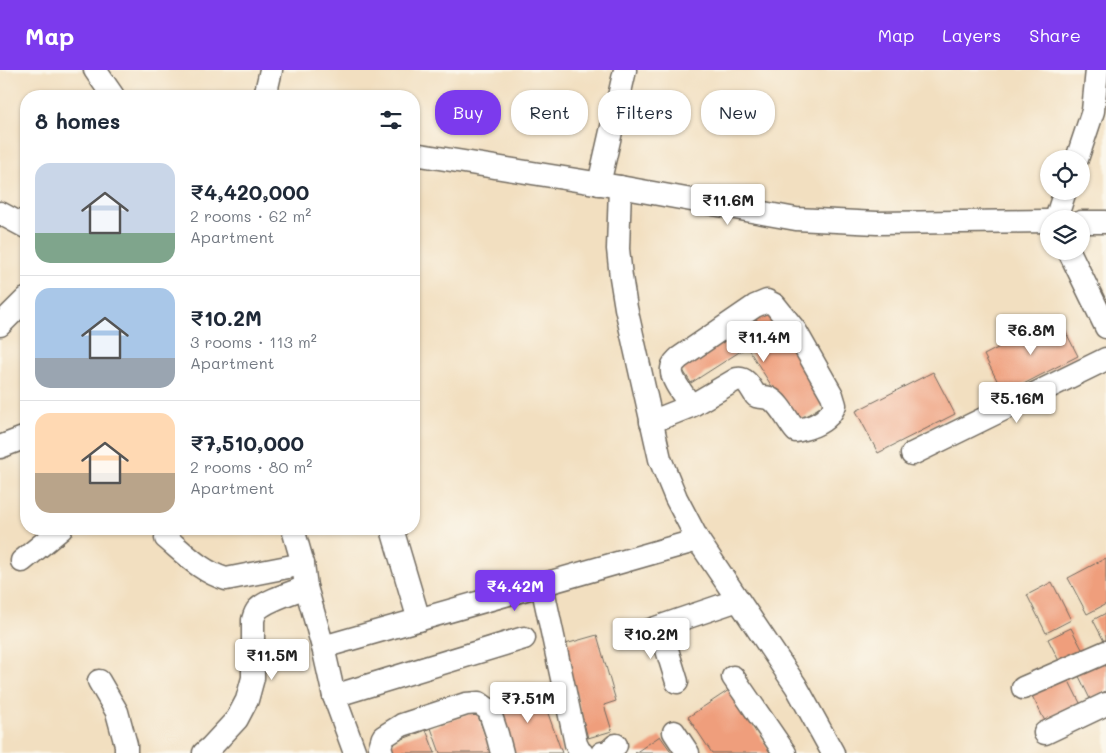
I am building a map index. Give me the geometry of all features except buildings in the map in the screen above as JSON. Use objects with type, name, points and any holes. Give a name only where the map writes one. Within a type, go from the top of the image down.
[{"type":"street","points":[[95,70],[109,90]]},
{"type":"street","points":[[266,90],[271,70]]},
{"type":"street","points":[[625,70],[609,186],[626,308],[660,459],[676,498],[698,540],[796,686],[833,753]]},
{"type":"street","points":[[1079,150],[1093,111],[1097,70]]},
{"type":"street","points":[[420,155],[796,219],[876,223],[1040,221]]},
{"type":"street","points":[[0,213],[20,225]]},
{"type":"street","points":[[1090,222],[1106,222]]},
{"type":"street","points":[[1073,260],[1106,327]]},
{"type":"street","points":[[651,422],[692,406],[741,378],[746,380],[756,396],[770,399],[777,405],[796,431],[821,422],[828,417],[835,405],[832,395],[795,330],[775,305],[767,301],[755,306],[674,363],[673,377],[692,406]]},
{"type":"street","points":[[0,325],[20,305]]},
{"type":"street","points":[[912,454],[1106,359]]},
{"type":"street","points":[[0,447],[20,439]]},
{"type":"street","points":[[22,561],[54,535]]},
{"type":"street","points":[[296,535],[304,564],[306,587],[323,647],[334,696],[355,753]]},
{"type":"street","points":[[394,535],[419,620]]},
{"type":"street","points":[[166,538],[198,565],[216,576],[226,579],[304,564]]},
{"type":"street","points":[[323,647],[698,540]]},
{"type":"street","points":[[542,585],[576,744],[582,753]]},
{"type":"street","points":[[204,753],[237,719],[247,700],[253,678],[253,620],[256,612],[260,607],[268,603],[306,587]]},
{"type":"street","points":[[638,634],[738,600]]},
{"type":"street","points":[[660,627],[677,682]]},
{"type":"street","points":[[334,696],[524,638]]},
{"type":"street","points":[[1023,688],[1106,652]]},
{"type":"street","points":[[733,677],[785,753]]},
{"type":"street","points":[[99,681],[117,712],[126,745],[126,753]]},
{"type":"street","points":[[382,753],[380,747],[383,737],[391,731],[466,704],[479,703],[489,710],[502,753]]},
{"type":"street","points":[[1045,733],[1106,704]]},
{"type":"street","points":[[674,732],[688,753]]}]
